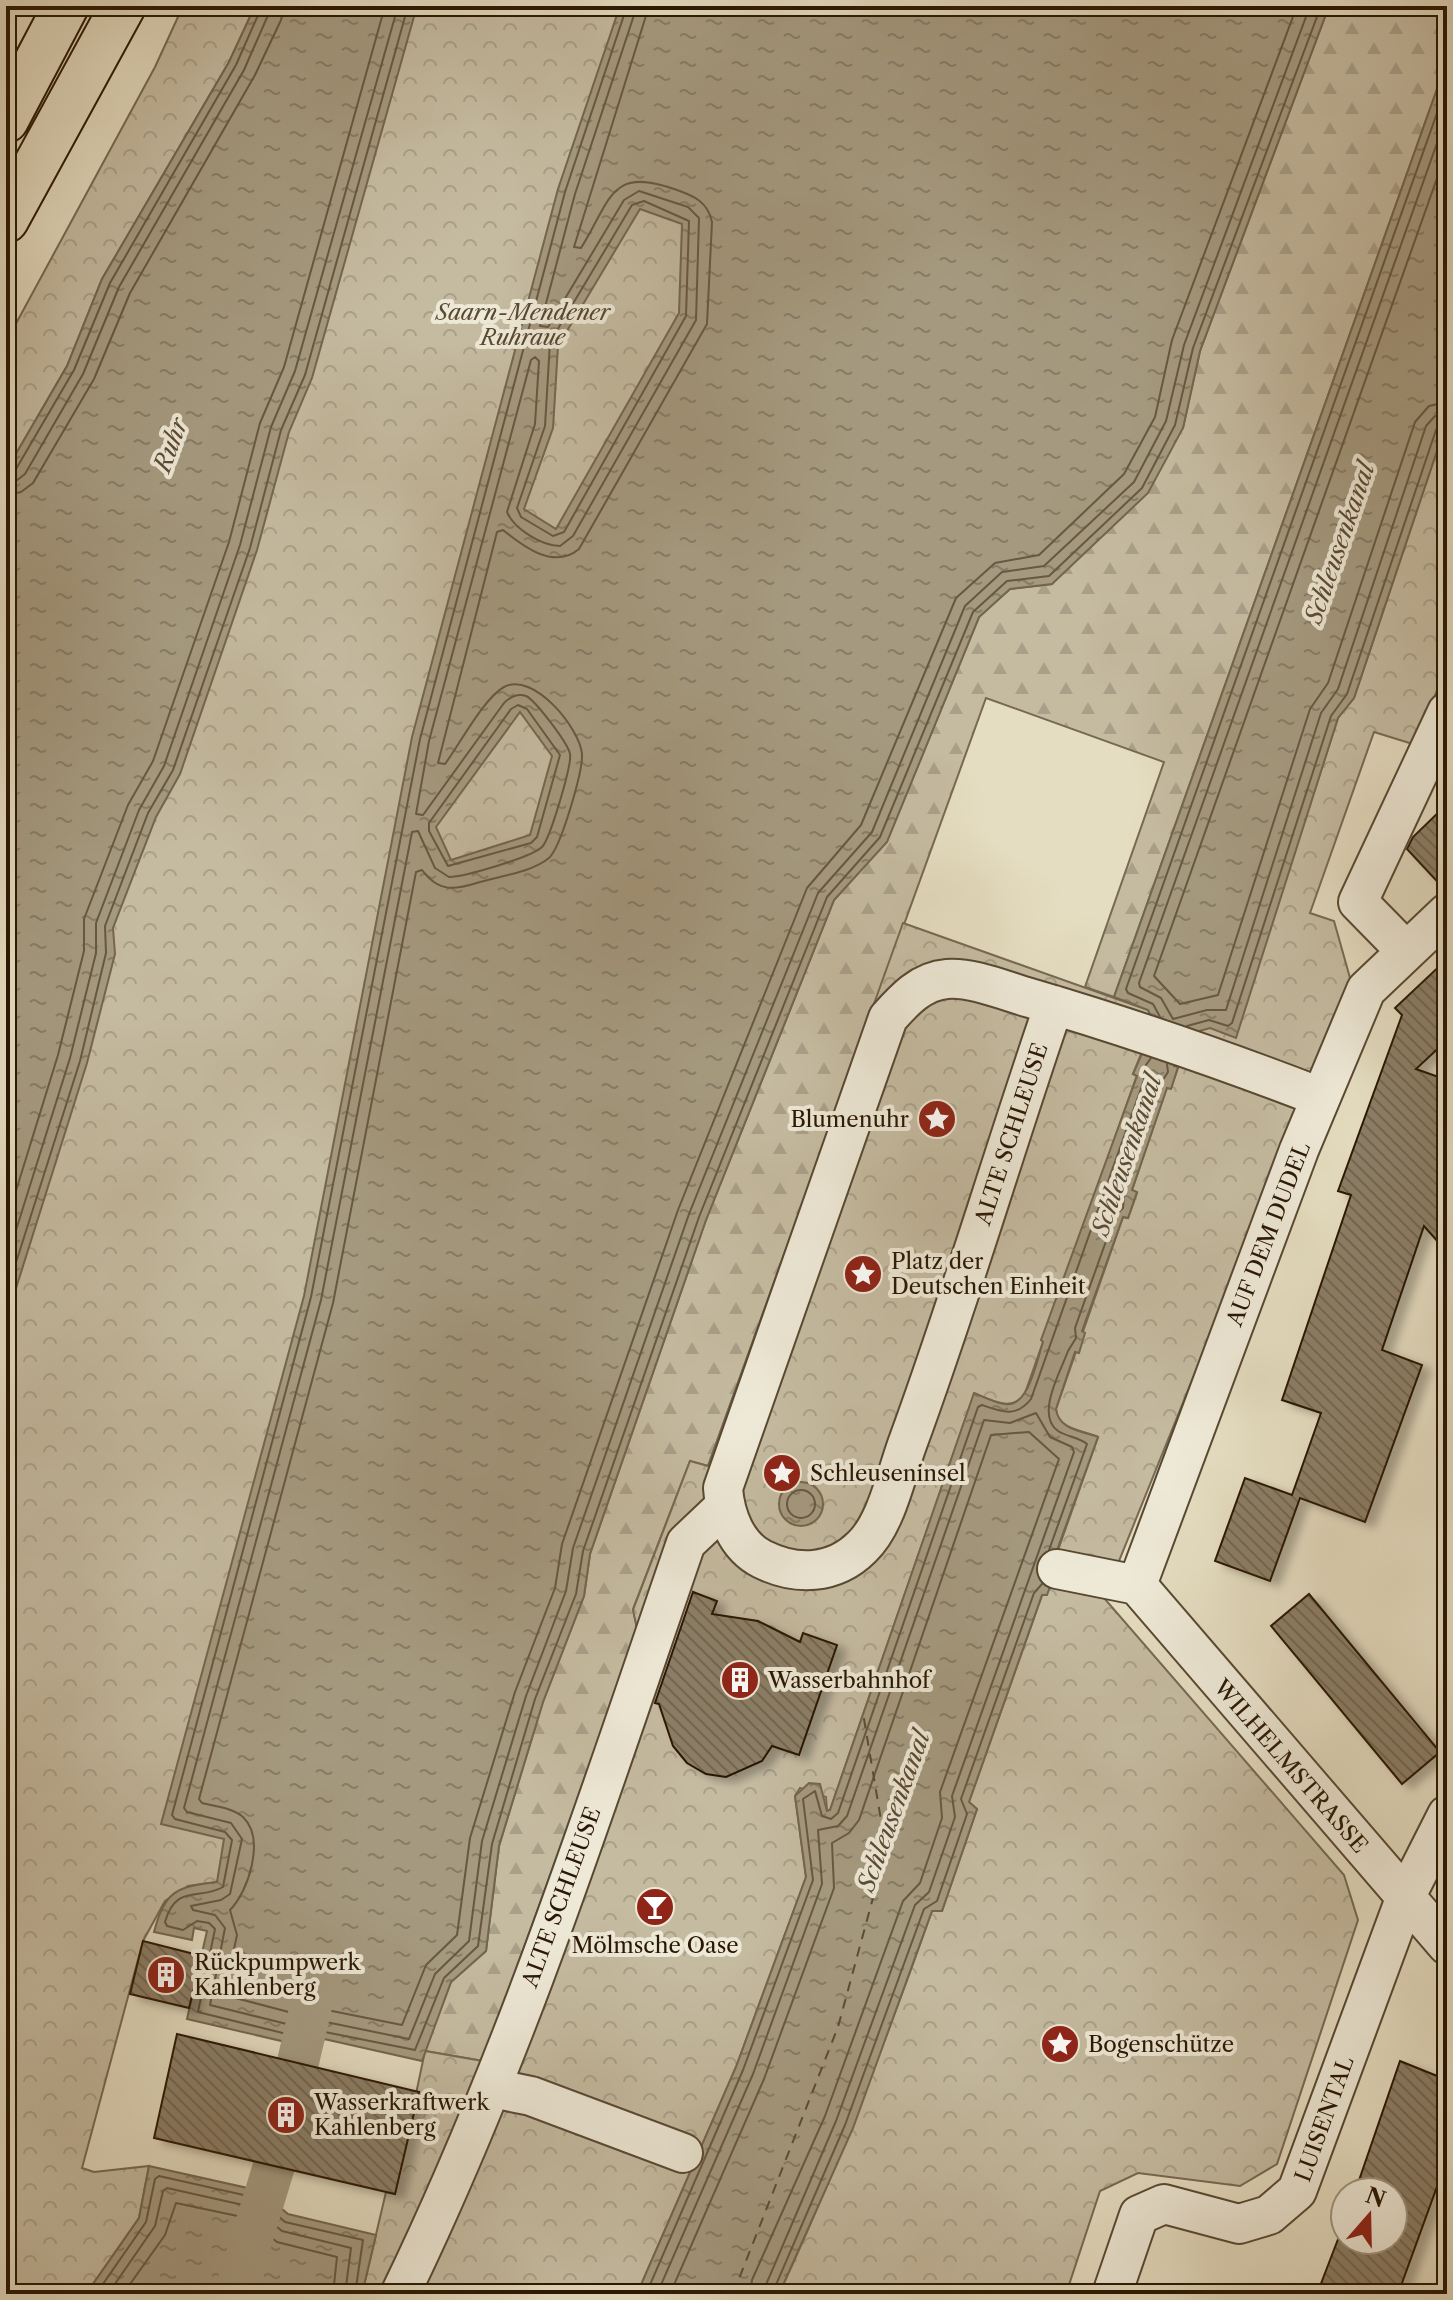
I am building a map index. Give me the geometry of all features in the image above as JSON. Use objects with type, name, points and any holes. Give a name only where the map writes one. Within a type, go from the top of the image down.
[{"type":"main road","points":[[6,120],[66,6]]},
{"type":"main road","points":[[6,220],[123,6]]},
{"type":"street","points":[[1406,951],[1358,902],[1447,712]]},
{"type":"street","name":"AUF DEM DUDEL","points":[[1137,1585],[1320,1097],[1366,990],[1447,913]]},
{"type":"street","points":[[725,1506],[723,1488],[732,1460],[888,1018],[908,996],[942,980],[1054,1005],[1145,1032],[1320,1097]]},
{"type":"street","name":"ALTE SCHLEUSE","points":[[400,2294],[442,2209],[492,2088],[686,1543],[725,1506],[735,1533],[759,1557],[793,1570],[818,1571],[846,1561],[865,1545],[879,1521],[917,1416],[1054,1005]]},
{"type":"street","points":[[1057,1569],[1137,1585]]},
{"type":"street","name":"WILHELMSTRASSE","points":[[1137,1585],[1447,1945]]},
{"type":"street","name":"LUISENTAL","points":[[1112,2294],[1139,2215],[1164,2204],[1239,2224],[1269,2215],[1297,2191],[1406,1896],[1447,1815]]},
{"type":"street","points":[[492,2088],[531,2096],[683,2153]]},
{"type":"green space","points":[[183,6],[255,6],[229,62],[102,279],[67,366],[6,471],[6,342],[155,67]]},
{"type":"green space","name":"Saarn-Mendener Ruhraue","points":[[315,6],[997,6],[217,1882],[188,1886],[165,1901],[143,1941],[82,2168],[94,2172],[149,2166],[139,2218],[86,2294],[6,2294],[6,813]]},
{"type":"green space","points":[[1329,6],[1447,6],[1447,61],[1114,997],[1085,987],[1164,762],[986,698],[708,1466],[690,1461],[633,1609],[638,1633],[483,2061],[425,2051],[451,1982],[486,1951],[499,1846],[543,1702],[584,1596],[590,1554],[706,1220],[834,900],[887,841],[979,617],[1010,589],[1052,584],[1183,428],[1200,351]]},
{"type":"green space","points":[[1447,421],[1447,664],[1416,745],[1374,732],[1310,913],[1334,921],[1352,985],[1104,1598],[1344,1875],[1358,1920],[1277,2164],[1240,2186],[1138,2173],[1100,2191],[1066,2294],[779,2294],[860,2104],[932,1911],[942,1911],[977,1809],[969,1802],[1098,1437],[1066,1425],[1056,1409],[1123,1217],[1128,1218],[1137,1193],[1132,1190],[1167,1087],[1171,1088],[1178,1068],[1174,1067],[1185,1035],[1210,1027],[1235,1037],[1338,718],[1354,698]]},
{"type":"green space","points":[[903,923],[1148,1010],[1155,1024],[1144,1055],[1141,1054],[1133,1074],[1137,1075],[1024,1396],[1006,1404],[974,1394],[830,1810],[827,1811],[826,1797],[800,1788],[795,1796],[806,1877],[736,2067],[637,2294],[362,2294],[386,2192],[395,2194],[425,2051],[483,2061],[638,1633],[633,1610],[690,1461],[708,1466]]},
{"type":"water","name":"Ruhr","points":[[255,6],[417,6],[312,378],[289,432],[257,550],[180,774],[156,817],[113,928],[115,954],[87,1063],[6,1320],[6,471],[67,366],[102,279],[229,62]]},
{"type":"water","points":[[620,6],[1329,6],[1200,351],[1183,428],[1148,493],[1052,584],[1010,589],[979,617],[887,842],[834,900],[706,1220],[590,1554],[584,1596],[543,1702],[499,1846],[486,1951],[451,1982],[422,2061],[324,2039],[320,2050],[187,2019],[207,1931],[194,1928],[192,1940],[154,1932],[163,1907],[175,1893],[192,1886],[217,1882],[224,1839],[161,1824],[304,1296],[412,737],[558,189]],"holes":[[[640,209],[682,224],[679,313],[556,529],[524,509],[553,428],[558,346]],[[520,712],[552,756],[530,835],[451,860],[436,827]]]},
{"type":"water","name":"Schleusenkanal","points":[[1447,61],[1447,421],[1354,698],[1338,718],[1236,1038],[1210,1028],[1185,1035],[1174,1066],[1178,1067],[1171,1089],[1167,1088],[1132,1190],[1137,1192],[1128,1218],[1123,1217],[1082,1331],[1085,1333],[1079,1353],[1075,1352],[1056,1409],[1066,1425],[1098,1437],[1048,1575],[1053,1578],[1047,1595],[1042,1595],[969,1802],[977,1809],[942,1911],[932,1911],[853,2128],[779,2294],[637,2294],[736,2067],[806,1877],[795,1796],[809,1783],[820,1784],[827,1811],[830,1810],[974,1393],[997,1402],[1013,1403],[1026,1391],[1035,1370],[1041,1340],[1137,1076],[1133,1074],[1155,1024],[1148,1010],[1114,997]]},
{"type":"water","points":[[801,1482],[816,1489],[823,1504],[816,1519],[801,1526],[786,1519],[779,1504],[786,1489]]},
{"type":"water","points":[[149,2166],[261,2191],[288,2214],[376,2235],[362,2294],[86,2294],[139,2218]]},
{"type":"building","points":[[1447,804],[1447,892],[1407,849],[1413,837]]},
{"type":"building","points":[[1447,959],[1447,1040],[1416,1069],[1447,1080],[1447,1252],[1424,1226],[1382,1350],[1422,1365],[1365,1522],[1300,1498],[1270,1581],[1215,1561],[1245,1478],[1292,1495],[1321,1413],[1282,1400],[1351,1195],[1338,1191],[1402,1015],[1395,1008]]},
{"type":"building","name":"Wasserbahnhof","points":[[693,1592],[717,1601],[712,1614],[758,1621],[800,1642],[803,1633],[837,1645],[799,1755],[772,1746],[762,1761],[726,1777],[706,1774],[687,1763],[673,1746],[659,1704],[655,1703]]},
{"type":"building","points":[[1309,1594],[1440,1752],[1402,1784],[1271,1626]]},
{"type":"building","name":"Rückpumpwerk Kahlenberg","points":[[143,1941],[202,1956],[189,2008],[130,1994]]},
{"type":"building","name":"Wasserkraftwerk Kahlenberg","points":[[177,2034],[419,2092],[395,2194],[154,2138]]},
{"type":"building","points":[[1400,2061],[1447,2080],[1447,2159],[1398,2294],[1317,2294],[1332,2256],[1409,2256],[1409,2176],[1360,2176]]},
{"type":"waterway","points":[[298,2062],[315,1989]]},
{"type":"waterway","points":[[235,2294],[274,2166]]},
{"type":"ferry route","points":[[733,2294],[838,2027],[886,1850],[863,1713]]},
{"type":"place","name":"Blumenuhr","points":[[937,1119]]},
{"type":"place","name":"Platz der Deutschen Einheit","points":[[863,1274]]},
{"type":"place","name":"Schleuseninsel","points":[[782,1473]]},
{"type":"place","name":"Wasserbahnhof","points":[[740,1680]]},
{"type":"place","name":"Mölmsche Oase","points":[[655,1907]]},
{"type":"place","name":"Rückpumpwerk Kahlenberg","points":[[166,1975]]},
{"type":"place","name":"Bogenschütze","points":[[1060,2044]]},
{"type":"place","name":"Wasserkraftwerk Kahlenberg","points":[[286,2115]]}]
